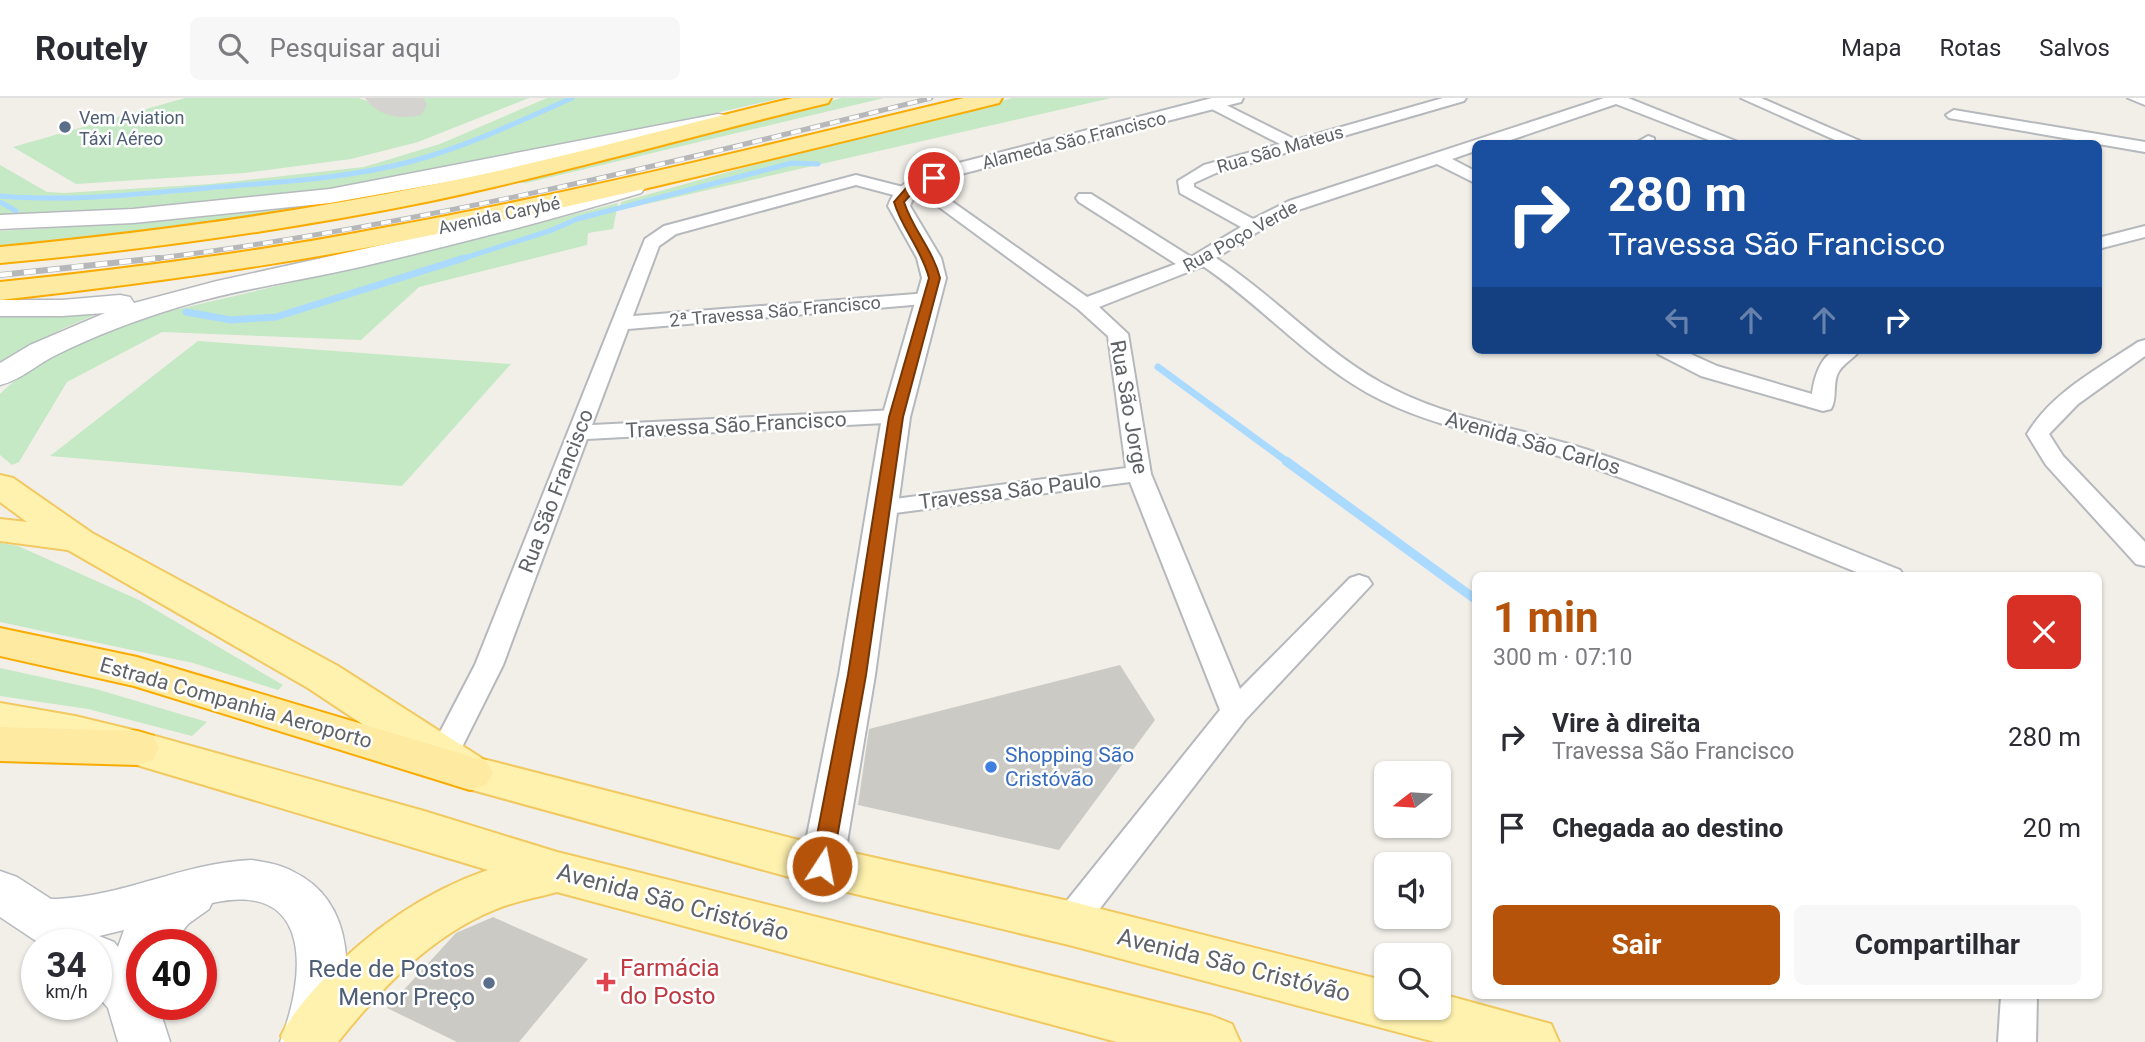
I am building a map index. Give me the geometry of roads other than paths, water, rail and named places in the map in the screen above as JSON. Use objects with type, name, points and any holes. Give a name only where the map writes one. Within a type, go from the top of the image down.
[{"type":"highway","name":"Avenida Carybé","points":[[0,255],[181,235],[379,204],[506,177],[820,98]]},
{"type":"highway","name":"Avenida Carybé","points":[[0,292],[147,276],[295,254],[494,217],[991,98]]},
{"type":"highway","name":"Estrada Companhia Aeroporto","points":[[0,642],[137,672],[456,765]]},
{"type":"highway","points":[[6,727],[137,748]]},
{"type":"main road","points":[[0,224],[205,210],[373,189],[641,134],[760,113]]},
{"type":"main road","points":[[0,376],[67,337],[125,313],[544,215],[653,181]]},
{"type":"main road","points":[[0,308],[99,306],[242,284]]},
{"type":"main road","points":[[0,486],[79,541],[323,677],[456,765]]},
{"type":"main road","points":[[0,530],[79,541]]},
{"type":"main road","name":"Avenida São Cristóvão","points":[[137,748],[424,830],[557,872],[1131,1032],[1212,1042]]},
{"type":"main road","name":"Avenida São Cristóvão","points":[[456,765],[822,866],[1069,923],[1374,1002]]},
{"type":"main road","points":[[308,1039],[345,991],[384,954],[428,921],[467,899],[557,872]]},
{"type":"main road","points":[[74,929],[114,913],[236,878],[264,880],[285,887],[305,906],[318,931],[322,960],[320,990],[308,1039]]},
{"type":"main road","points":[[156,929],[171,910],[204,886]]},
{"type":"main road","points":[[0,891],[58,929]]},
{"type":"main road","points":[[112,982],[126,1003]]},
{"type":"main road","points":[[1446,1020],[1531,1042]]},
{"type":"street","name":"Alameda São Francisco","points":[[911,189],[954,170],[1234,98]]},
{"type":"street","name":"Rua São Mateus","points":[[1254,227],[1190,192],[1184,187],[1186,181],[1210,169],[1460,98]]},
{"type":"street","points":[[1494,140],[1615,98],[1725,140]]},
{"type":"street","points":[[1748,98],[1849,140]]},
{"type":"street","points":[[2135,98],[2145,101]]},
{"type":"street","points":[[1213,104],[1294,145]]},
{"type":"street","points":[[1954,115],[2145,147]]},
{"type":"street","name":"Rua Poço Verde","points":[[1085,305],[1198,262],[1295,205],[1472,147]]},
{"type":"street","points":[[1439,158],[1472,176]]},
{"type":"street","name":"Rua São Francisco","points":[[456,765],[489,666],[651,243],[670,230],[854,181],[911,189]]},
{"type":"street","points":[[822,866],[857,675],[880,508],[896,417],[933,286],[934,272],[929,258],[899,206],[911,189]]},
{"type":"street","name":"Rua São Jorge","points":[[911,189],[1085,305],[1118,334],[1139,474],[1235,712]]},
{"type":"street","name":"Avenida São Carlos","points":[[1084,198],[1256,296],[1330,356],[1387,394],[1457,422],[1574,453],[1640,475],[1881,572]]},
{"type":"street","points":[[2102,243],[2145,232]]},
{"type":"street","name":"2ª Travessa São Francisco","points":[[622,323],[929,299]]},
{"type":"street","points":[[2145,346],[2067,402],[2042,425],[2038,435],[2054,460],[2145,558]]},
{"type":"street","points":[[1673,354],[1709,371],[1823,404],[1825,376],[1830,364],[1844,354]]},
{"type":"street","name":"Travessa São Francisco","points":[[577,433],[896,417]]},
{"type":"street","name":"Travessa São Paulo","points":[[880,508],[1139,474]]},
{"type":"street","points":[[1069,923],[1235,712],[1359,584]]},
{"type":"street","points":[[2017,1042],[2018,999]]},
{"type":"waterway","points":[[0,196],[104,196],[285,182],[363,172],[413,161],[454,148],[572,98]]},
{"type":"waterway","points":[[458,260],[552,230],[577,219],[792,163],[818,164]]},
{"type":"waterway","points":[[0,202],[16,211]]},
{"type":"waterway","points":[[186,312],[231,320],[276,317],[464,258]]},
{"type":"waterway","points":[[1158,367],[1289,463]]},
{"type":"waterway","points":[[1286,461],[1472,597]]},
{"type":"railway","points":[[156,258],[344,230],[442,212],[638,170],[931,98]]},
{"type":"railway","points":[[0,275],[156,258]]},
{"type":"railway","points":[[144,260],[156,258]]},
{"type":"place","name":"Vem Aviation Táxi Aéreo","points":[[65,127]]},
{"type":"place","name":"Shopping São Cristóvão","points":[[991,767]]},
{"type":"place","name":"Farmácia do Posto","points":[[606,982]]},
{"type":"place","name":"Rede de Postos Menor Preço","points":[[489,983]]}]
